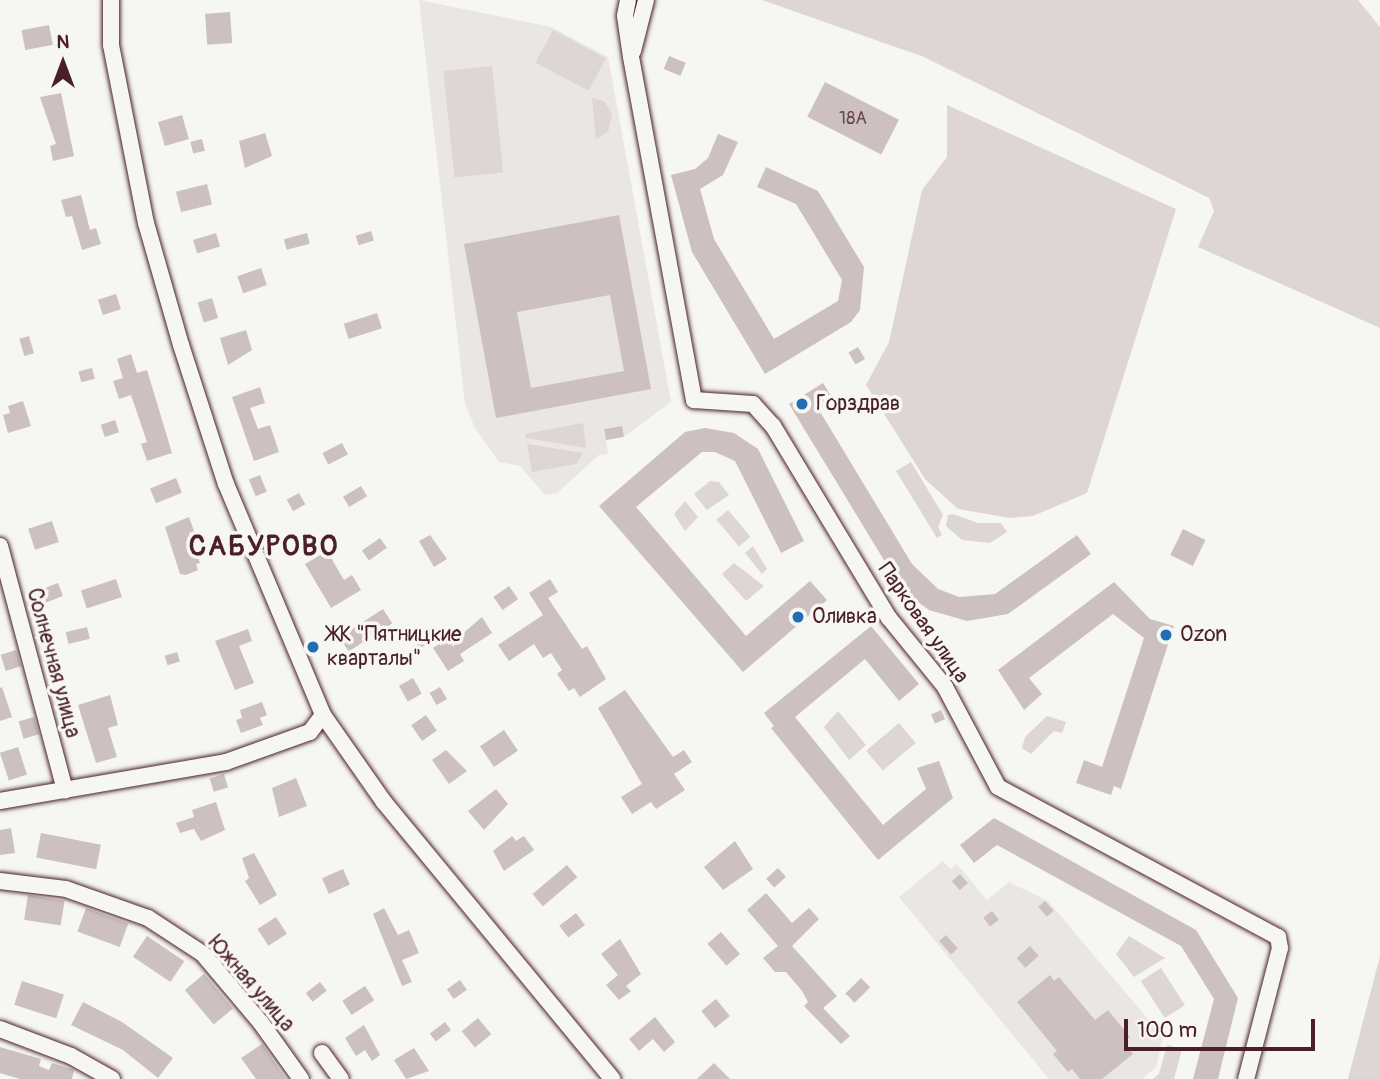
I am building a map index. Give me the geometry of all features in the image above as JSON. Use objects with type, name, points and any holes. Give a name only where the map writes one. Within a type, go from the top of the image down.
[{"type":"street","points":[[111,0],[111,45],[144,209],[181,345],[226,484],[323,715],[384,802],[612,1079]]},
{"type":"street","name":"Парковая улица","points":[[628,0],[625,16],[631,57],[694,400],[753,404],[773,426],[889,618],[945,687],[998,787],[1278,937],[1280,948],[1246,1079]]},
{"type":"street","name":"Парковая улица","points":[[631,57],[646,0]]},
{"type":"street","name":"Солнечная улица","points":[[0,546],[65,791]]},
{"type":"street","points":[[0,800],[226,762],[310,732],[323,715]]},
{"type":"street","name":"Южная улица","points":[[0,881],[66,889],[119,905],[159,925],[203,954],[261,1023],[301,1079]]},
{"type":"street","points":[[0,1029],[71,1056],[112,1079]]},
{"type":"street","points":[[322,1053],[341,1079]]},
{"type":"shaded area","points":[[419,0],[551,27],[608,57],[671,402],[624,437],[606,440],[608,454],[599,455],[557,493],[545,495],[520,466],[499,462],[475,428],[465,403]]},
{"type":"shaded area","points":[[762,0],[1358,0],[1380,27],[1380,328],[1198,247],[1214,211],[1209,198],[924,57]]},
{"type":"shaded area","points":[[553,30],[606,58],[589,91],[536,63]]},
{"type":"shaded area","points":[[492,66],[503,172],[454,178],[443,71]]},
{"type":"shaded area","points":[[592,98],[604,101],[612,114],[608,132],[596,139]]},
{"type":"shaded area","points":[[947,105],[1176,209],[1087,493],[1033,516],[1010,518],[958,509],[925,479],[866,385],[889,342],[922,190],[947,157]]},
{"type":"shaded area","points":[[583,423],[586,448],[526,438],[525,434]]},
{"type":"shaded area","points":[[527,444],[583,453],[576,464],[532,472]]},
{"type":"shaded area","points":[[911,462],[943,515],[938,527],[942,535],[937,538],[896,471]]},
{"type":"shaded area","points":[[710,481],[719,482],[729,495],[707,510],[694,494]]},
{"type":"shaded area","points":[[685,501],[698,517],[685,531],[674,514]]},
{"type":"shaded area","points":[[728,510],[750,537],[739,546],[717,520]]},
{"type":"shaded area","points":[[953,514],[978,523],[1001,523],[1007,532],[990,543],[962,540],[946,526],[948,515]]},
{"type":"shaded area","points":[[753,546],[767,569],[762,574],[745,553]]},
{"type":"shaded area","points":[[734,563],[764,586],[746,601],[722,574]]},
{"type":"shaded area","points":[[838,711],[866,745],[849,760],[824,727]]},
{"type":"shaded area","points":[[1047,716],[1066,722],[1062,733],[1054,731],[1031,754],[1022,748],[1025,737]]},
{"type":"shaded area","points":[[899,723],[916,743],[883,771],[866,751]]},
{"type":"shaded area","points":[[943,861],[950,869],[957,864],[987,900],[1009,882],[1048,901],[1163,1037],[1156,1067],[1142,1079],[1049,1079],[899,897]]},
{"type":"shaded area","points":[[1129,936],[1165,958],[1134,977],[1116,954]]},
{"type":"shaded area","points":[[1380,956],[1380,1079],[1348,1079]]},
{"type":"shaded area","points":[[1161,968],[1185,1005],[1165,1018],[1141,981]]},
{"type":"shaded area","points":[[1167,1045],[1182,1049],[1174,1079],[1153,1079],[1159,1074]]},
{"type":"building","points":[[230,12],[232,43],[207,45],[205,14]]},
{"type":"building","points":[[49,25],[53,45],[25,50],[22,30]]},
{"type":"building","points":[[669,56],[686,63],[680,76],[664,69]]},
{"type":"building","points":[[825,82],[899,120],[881,154],[807,117]]},
{"type":"building","points":[[61,93],[74,156],[53,161],[50,146],[56,144],[40,97]]},
{"type":"building","points":[[182,115],[189,139],[165,146],[158,122]]},
{"type":"building","points":[[265,133],[272,156],[245,168],[239,141]]},
{"type":"building","points":[[718,134],[738,142],[723,175],[700,189],[714,239],[774,339],[838,301],[842,280],[796,204],[757,187],[766,167],[818,191],[864,267],[860,310],[851,322],[765,374],[692,252],[671,175],[695,169],[708,158]]},
{"type":"building","points":[[202,139],[205,151],[193,154],[190,142]]},
{"type":"building","points":[[207,184],[212,204],[181,212],[176,192]]},
{"type":"building","points":[[81,195],[90,230],[96,228],[101,244],[82,250],[72,216],[66,217],[61,200]]},
{"type":"building","points":[[619,215],[651,389],[496,418],[464,244]],"holes":[[[610,295],[624,371],[531,388],[517,312]]]},
{"type":"building","points":[[371,231],[374,241],[359,245],[356,236]]},
{"type":"building","points":[[216,233],[220,246],[197,253],[193,240]]},
{"type":"building","points":[[307,233],[310,244],[287,250],[284,239]]},
{"type":"building","points":[[261,268],[267,285],[243,293],[237,276]]},
{"type":"building","points":[[116,294],[121,309],[103,315],[98,300]]},
{"type":"building","points":[[212,298],[218,318],[204,322],[198,302]]},
{"type":"building","points":[[377,313],[382,328],[349,339],[344,324]]},
{"type":"building","points":[[246,330],[252,350],[228,365],[220,338]]},
{"type":"building","points":[[29,336],[34,353],[24,356],[19,339]]},
{"type":"building","points":[[858,347],[865,359],[855,365],[848,352]]},
{"type":"building","points":[[131,354],[137,373],[147,370],[172,453],[147,461],[141,444],[147,442],[131,395],[119,399],[113,381],[123,378],[117,359]]},
{"type":"building","points":[[92,368],[95,379],[81,382],[78,372]]},
{"type":"building","points":[[823,383],[834,401],[819,410],[912,564],[938,589],[959,597],[995,594],[1077,535],[1091,554],[1008,614],[967,621],[929,610],[907,594],[893,575],[789,404]]},
{"type":"building","points":[[260,387],[265,403],[250,408],[258,429],[270,425],[279,452],[254,461],[232,397]]},
{"type":"building","points":[[23,401],[31,426],[8,433],[3,415],[10,413],[8,406]]},
{"type":"building","points":[[115,420],[119,432],[105,437],[101,425]]},
{"type":"building","points":[[622,426],[624,437],[606,440],[604,429]]},
{"type":"building","points":[[705,428],[734,433],[758,449],[804,541],[781,553],[735,461],[715,452],[702,452],[636,507],[746,636],[810,581],[827,600],[743,672],[599,506],[685,432]]},
{"type":"building","points":[[342,443],[348,455],[328,465],[322,453]]},
{"type":"building","points":[[260,475],[267,492],[256,496],[249,479]]},
{"type":"building","points":[[176,478],[182,493],[156,503],[150,488]]},
{"type":"building","points":[[361,486],[367,496],[349,507],[343,497]]},
{"type":"building","points":[[299,493],[305,504],[293,511],[287,500]]},
{"type":"building","points":[[189,517],[194,531],[189,533],[200,563],[196,564],[198,570],[186,575],[180,574],[165,527]]},
{"type":"building","points":[[52,521],[59,542],[35,550],[28,529]]},
{"type":"building","points":[[1183,529],[1205,540],[1193,566],[1170,555]]},
{"type":"building","points":[[430,535],[447,559],[434,567],[419,541]]},
{"type":"building","points":[[380,538],[387,548],[369,560],[362,551]]},
{"type":"building","points":[[327,551],[344,580],[352,575],[361,590],[331,608],[305,564]]},
{"type":"building","points":[[116,579],[122,597],[87,609],[81,590]]},
{"type":"building","points":[[550,579],[558,592],[548,598],[582,649],[587,646],[606,679],[580,697],[574,688],[569,691],[557,674],[562,670],[551,653],[543,658],[534,644],[509,661],[498,645],[543,615],[529,593]]},
{"type":"building","points":[[1114,582],[1150,619],[1174,626],[1121,789],[1114,786],[1111,795],[1076,783],[1084,760],[1102,767],[1144,638],[1113,614],[1029,678],[1042,694],[1024,710],[998,670]]},
{"type":"building","points":[[58,583],[63,596],[46,603],[41,589]]},
{"type":"building","points":[[509,586],[518,599],[503,610],[493,597]]},
{"type":"building","points":[[383,609],[392,623],[349,652],[339,637]]},
{"type":"building","points":[[482,617],[492,633],[460,654],[464,661],[448,671],[433,648],[449,638],[452,643]]},
{"type":"building","points":[[871,626],[919,684],[899,701],[865,659],[795,717],[883,825],[926,789],[917,768],[939,761],[953,798],[878,860],[771,728],[774,726],[764,713]]},
{"type":"building","points":[[87,627],[90,639],[69,644],[66,632]]},
{"type":"building","points":[[248,629],[252,641],[239,646],[254,683],[235,690],[215,641]]},
{"type":"building","points":[[422,633],[428,643],[420,648],[413,638]]},
{"type":"building","points":[[16,650],[21,666],[6,671],[1,655]]},
{"type":"building","points":[[177,652],[180,662],[167,665],[165,656]]},
{"type":"building","points":[[413,678],[422,694],[408,702],[399,686]]},
{"type":"building","points":[[2,687],[12,717],[0,721],[0,688]]},
{"type":"building","points":[[440,687],[447,699],[437,705],[430,693]]},
{"type":"building","points":[[625,690],[673,757],[684,750],[692,762],[674,774],[685,790],[656,809],[651,802],[632,814],[621,797],[642,784],[598,708]]},
{"type":"building","points":[[110,695],[118,725],[108,728],[117,757],[96,763],[78,705]]},
{"type":"building","points":[[262,702],[267,715],[260,718],[263,725],[241,733],[236,720],[242,718],[240,710]]},
{"type":"building","points":[[941,710],[945,719],[935,724],[931,714]]},
{"type":"building","points":[[426,715],[437,731],[422,741],[411,725]]},
{"type":"building","points":[[34,717],[39,734],[24,739],[19,721]]},
{"type":"building","points":[[504,730],[518,751],[494,767],[480,746]]},
{"type":"building","points":[[18,747],[27,775],[9,780],[0,753]]},
{"type":"building","points":[[446,750],[467,771],[449,784],[432,760]]},
{"type":"building","points":[[224,774],[228,787],[214,792],[210,778]]},
{"type":"building","points":[[296,778],[307,806],[279,817],[272,788]]},
{"type":"building","points":[[496,789],[508,804],[484,830],[468,811]]},
{"type":"building","points":[[216,802],[225,830],[201,841],[194,829],[180,833],[176,823],[194,817],[192,810]]},
{"type":"building","points":[[994,818],[1196,930],[1238,998],[1218,1079],[1193,1079],[1214,999],[1181,946],[997,845],[974,863],[960,845]]},
{"type":"building","points":[[11,828],[15,853],[0,855],[0,830]]},
{"type":"building","points":[[41,833],[101,845],[96,869],[36,858]]},
{"type":"building","points":[[512,836],[516,841],[524,836],[534,850],[504,871],[493,851]]},
{"type":"building","points":[[735,841],[753,869],[723,890],[704,867]]},
{"type":"building","points":[[254,853],[277,895],[260,905],[245,881],[249,878],[242,858]]},
{"type":"building","points":[[567,865],[577,877],[543,906],[533,894]]},
{"type":"building","points":[[778,868],[786,877],[774,888],[766,879]]},
{"type":"building","points":[[343,869],[350,885],[329,894],[322,878]]},
{"type":"building","points":[[960,874],[968,883],[960,890],[952,881]]},
{"type":"building","points":[[766,893],[792,923],[809,908],[819,919],[792,946],[837,996],[823,1008],[850,1036],[841,1044],[804,1006],[808,1002],[786,972],[775,972],[763,958],[778,946],[747,910]]},
{"type":"building","points":[[28,895],[65,901],[61,925],[24,920]]},
{"type":"building","points":[[1045,901],[1054,911],[1047,917],[1038,907]]},
{"type":"building","points":[[86,908],[128,923],[120,947],[77,931]]},
{"type":"building","points":[[384,908],[398,935],[409,930],[419,953],[402,960],[412,982],[402,986],[373,914]]},
{"type":"building","points":[[992,911],[999,920],[990,926],[983,918]]},
{"type":"building","points":[[576,913],[585,925],[568,938],[559,926]]},
{"type":"building","points":[[276,917],[287,934],[268,946],[258,929]]},
{"type":"building","points":[[721,932],[740,954],[726,966],[707,944]]},
{"type":"building","points":[[946,935],[958,949],[951,954],[939,941]]},
{"type":"building","points":[[147,936],[184,961],[170,982],[133,957]]},
{"type":"building","points":[[620,939],[641,974],[626,986],[631,991],[619,1000],[606,985],[618,975],[601,954]]},
{"type":"building","points":[[1030,946],[1039,956],[1025,968],[1017,958]]},
{"type":"building","points":[[204,974],[233,1008],[214,1025],[185,990]]},
{"type":"building","points":[[1050,975],[1054,981],[1059,977],[1095,1020],[1108,1010],[1130,1037],[1123,1042],[1133,1054],[1102,1079],[1080,1079],[1072,1069],[1068,1072],[1053,1054],[1057,1051],[1017,1002]]},
{"type":"building","points":[[861,978],[870,987],[855,1003],[845,994]]},
{"type":"building","points":[[460,980],[467,990],[454,999],[447,989]]},
{"type":"building","points":[[22,981],[64,995],[56,1018],[14,1005]]},
{"type":"building","points":[[320,982],[327,991],[313,1002],[306,993]]},
{"type":"building","points":[[365,986],[374,1000],[352,1015],[342,1001]]},
{"type":"building","points":[[716,999],[730,1016],[715,1028],[701,1011]]},
{"type":"building","points":[[83,1002],[122,1022],[173,1058],[158,1078],[123,1050],[71,1025]]},
{"type":"building","points":[[655,1017],[675,1042],[664,1052],[653,1039],[639,1051],[629,1039]]},
{"type":"building","points":[[478,1018],[491,1034],[475,1048],[462,1031]]},
{"type":"building","points":[[445,1022],[451,1030],[436,1041],[430,1033]]},
{"type":"building","points":[[364,1025],[380,1055],[372,1061],[365,1050],[356,1056],[345,1038]]},
{"type":"building","points":[[262,1044],[286,1079],[256,1079],[241,1058]]},
{"type":"building","points":[[0,1047],[41,1059],[39,1066],[49,1070],[52,1063],[74,1070],[72,1079],[20,1079],[0,1073]]},
{"type":"building","points":[[414,1048],[429,1071],[406,1079],[394,1060]]},
{"type":"building","points":[[714,1063],[730,1079],[697,1079]]},
{"type":"place","name":"Горздрав","points":[[802,404]]},
{"type":"place","name":"Оливка","points":[[798,617]]},
{"type":"place","name":"Ozon","points":[[1166,635]]},
{"type":"place","name":"ЖК \"Пятницкие кварталы\"","points":[[313,647]]},
{"type":"district","name":"САБУРОВО","points":[[264,547]]}]
